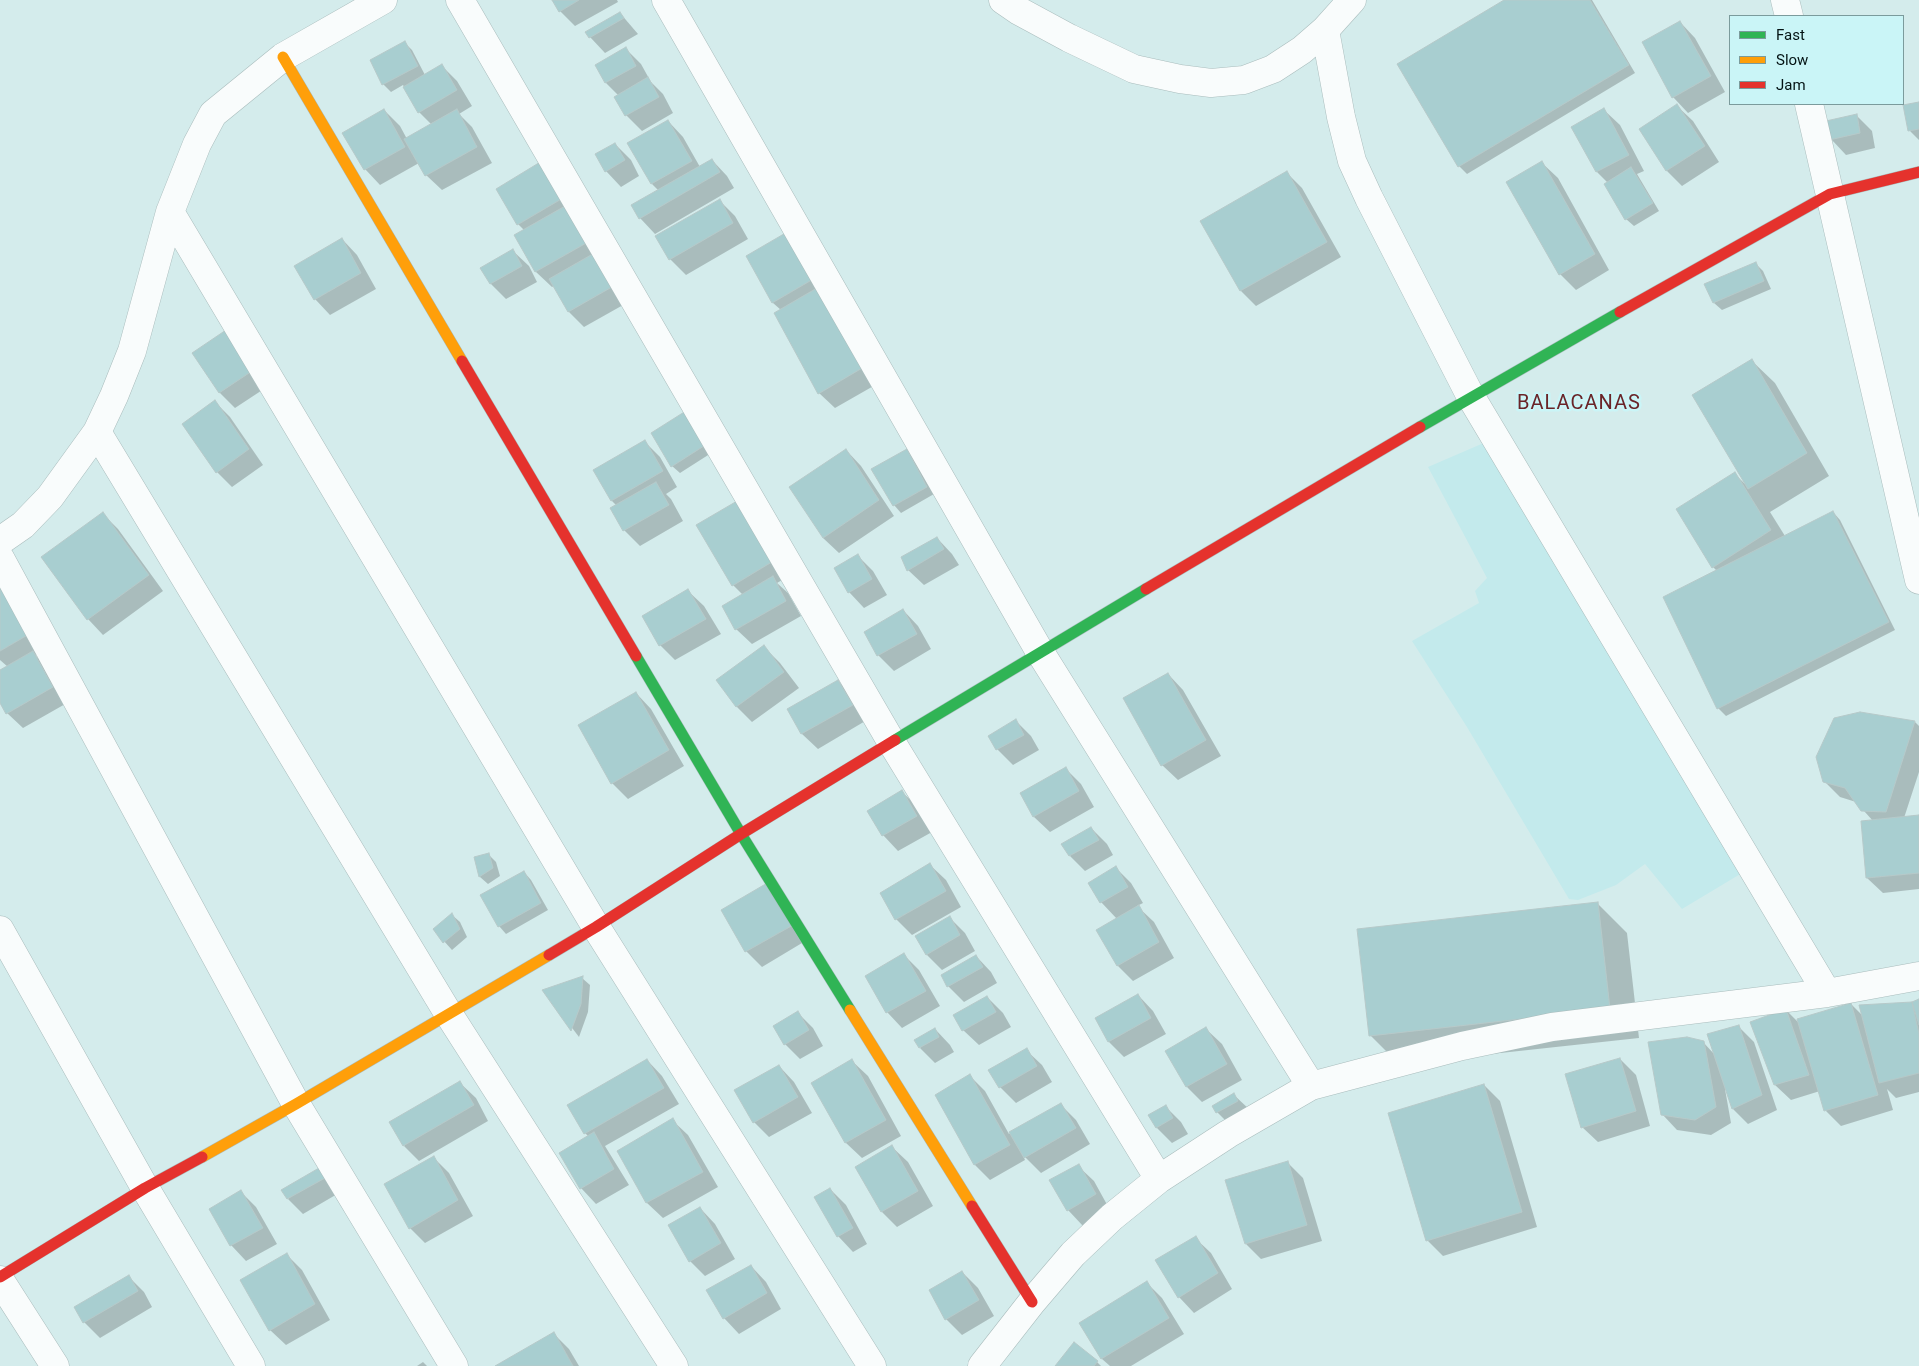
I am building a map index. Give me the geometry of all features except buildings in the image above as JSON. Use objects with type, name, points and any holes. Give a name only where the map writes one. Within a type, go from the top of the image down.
[{"type":"street","points":[[0,541],[23,525],[50,497],[97,432],[132,351],[170,212],[197,144],[213,114],[282,58],[383,0]]},
{"type":"street","points":[[460,0],[892,743],[1159,1179]]},
{"type":"street","points":[[666,0],[1040,652],[1310,1086]]},
{"type":"street","points":[[1002,0],[1018,11],[1068,38],[1134,69],[1180,79],[1211,83],[1244,80],[1273,69],[1302,50],[1325,30],[1352,0]]},
{"type":"street","points":[[1785,0],[1789,15]]},
{"type":"street","points":[[1325,30],[1341,117],[1352,161],[1471,397],[1827,993]]},
{"type":"street","points":[[282,58],[741,834],[1032,1302]]},
{"type":"street","points":[[1809,105],[1919,580]]},
{"type":"street","points":[[55,1366],[0,1278],[145,1188],[296,1104],[596,927],[741,834],[1040,652],[1471,397],[1830,194],[1919,172]]},
{"type":"street","points":[[170,212],[596,927],[872,1366]]},
{"type":"street","points":[[97,432],[448,1013],[674,1366]]},
{"type":"street","points":[[0,558],[296,1104],[454,1366]]},
{"type":"street","points":[[0,930],[145,1188],[251,1366]]},
{"type":"street","points":[[982,1366],[1032,1302],[1080,1248],[1112,1217],[1159,1179],[1228,1134],[1310,1086],[1462,1046],[1552,1027],[1827,993],[1919,976]]},
{"type":"shaded area","points":[[1486,442],[1747,870],[1682,909],[1645,864],[1616,885],[1578,900],[1569,899],[1467,727],[1412,641],[1479,603],[1475,591],[1487,578],[1428,467]]},
{"type":"traffic: fast","points":[[1420,427],[1620,312]]},
{"type":"traffic: fast","points":[[895,740],[1146,589]]},
{"type":"traffic: fast","points":[[636,656],[741,834],[850,1010]]},
{"type":"traffic: slow","points":[[283,57],[462,361]]},
{"type":"traffic: slow","points":[[202,1157],[549,955]]},
{"type":"traffic: slow","points":[[850,1010],[972,1206]]},
{"type":"traffic: jam","points":[[1620,312],[1830,194],[1919,172]]},
{"type":"traffic: jam","points":[[462,361],[636,656]]},
{"type":"traffic: jam","points":[[1146,589],[1420,427]]},
{"type":"traffic: jam","points":[[549,955],[895,740]]},
{"type":"traffic: jam","points":[[0,1277],[145,1188],[202,1157]]},
{"type":"traffic: jam","points":[[972,1206],[1032,1302]]},
{"type":"district","name":"BALACANAS","points":[[1579,404]]}]
